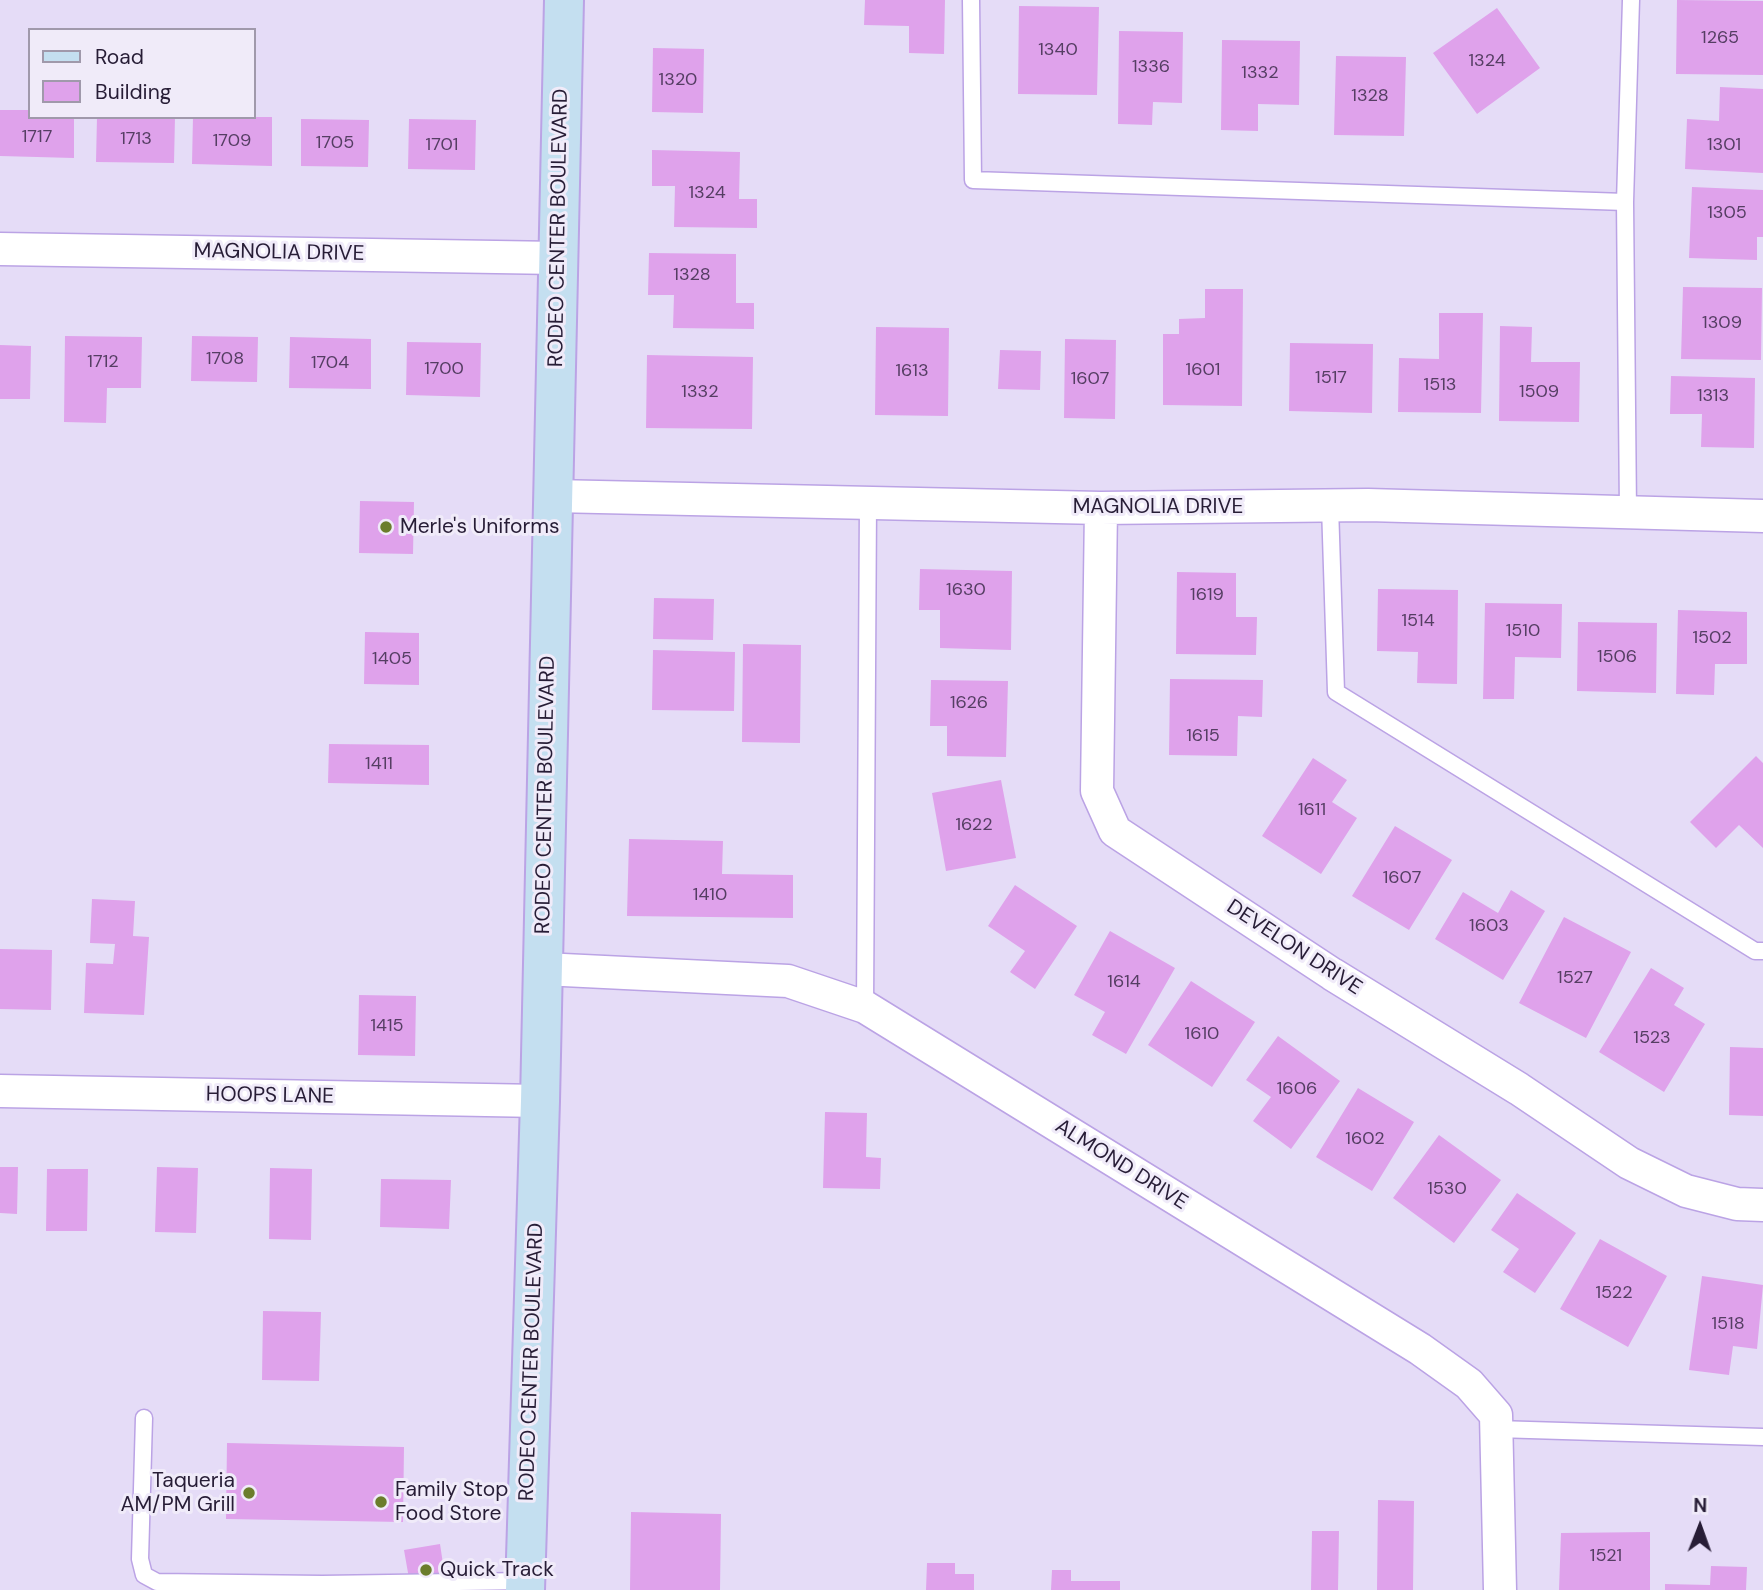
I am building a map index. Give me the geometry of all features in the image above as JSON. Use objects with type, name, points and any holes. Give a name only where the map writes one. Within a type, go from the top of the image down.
[{"type":"main road","name":"RODEO CENTER BOULEVARD","points":[[525,1586],[540,1101],[564,0]]},
{"type":"street","name":"MAGNOLIA DRIVE","points":[[0,249],[558,258]]},
{"type":"street","name":"MAGNOLIA DRIVE","points":[[553,496],[1101,508],[1330,506],[1763,516]]},
{"type":"street","name":"DEVELON DRIVE","points":[[1101,508],[1097,792],[1115,831],[1332,974],[1519,1089],[1629,1163],[1686,1191],[1737,1204],[1763,1205]]},
{"type":"street","name":"ALMOND DRIVE","points":[[543,969],[788,981],[865,1007],[1420,1349],[1469,1384],[1496,1415],[1500,1590]]},
{"type":"street","name":"HOOPS LANE","points":[[0,1091],[540,1101]]},
{"type":"lane","points":[[971,0],[972,180],[1625,202]]},
{"type":"lane","points":[[1628,512],[1625,202],[1631,0]]},
{"type":"lane","points":[[865,1007],[868,503]]},
{"type":"lane","points":[[1330,506],[1336,692],[1755,951],[1763,951]]},
{"type":"lane","points":[[144,1418],[140,1559],[144,1576],[157,1581],[322,1587],[525,1586]]},
{"type":"lane","points":[[1496,1430],[1763,1437]]},
{"type":"building","points":[[865,0],[945,0],[944,54],[909,53],[909,26],[864,25]]},
{"type":"building","points":[[1677,0],[1763,1],[1763,75],[1676,74]]},
{"type":"building","points":[[1019,6],[1099,7],[1097,95],[1018,94]]},
{"type":"building","points":[[1497,8],[1540,68],[1477,114],[1433,53]]},
{"type":"building","points":[[1119,31],[1183,32],[1182,103],[1153,102],[1152,125],[1118,124]]},
{"type":"building","points":[[1222,40],[1300,41],[1299,105],[1258,104],[1258,131],[1221,130]]},
{"type":"building","points":[[653,48],[704,49],[703,113],[652,112]]},
{"type":"building","points":[[1336,56],[1406,57],[1404,136],[1334,135]]},
{"type":"building","points":[[1720,87],[1763,89],[1763,173],[1685,169],[1687,119],[1719,121]]},
{"type":"building","points":[[0,110],[28,110],[28,119],[74,119],[74,158],[0,156]]},
{"type":"building","points":[[272,117],[272,166],[192,164],[193,119]]},
{"type":"building","points":[[97,119],[175,119],[174,163],[96,162]]},
{"type":"building","points":[[301,119],[369,120],[368,167],[301,166]]},
{"type":"building","points":[[409,119],[476,120],[475,170],[408,169]]},
{"type":"building","points":[[652,150],[740,152],[739,199],[757,199],[757,228],[674,227],[675,186],[652,186]]},
{"type":"building","points":[[1692,187],[1763,190],[1763,237],[1757,237],[1757,260],[1689,258]]},
{"type":"building","points":[[649,253],[736,254],[736,303],[754,303],[754,329],[673,328],[674,295],[648,295]]},
{"type":"building","points":[[1683,287],[1762,288],[1761,360],[1681,359]]},
{"type":"building","points":[[1205,289],[1243,289],[1242,406],[1163,405],[1163,334],[1179,334],[1179,319],[1205,318]]},
{"type":"building","points":[[1439,313],[1483,313],[1481,413],[1398,412],[1399,358],[1439,359]]},
{"type":"building","points":[[1500,326],[1532,327],[1531,362],[1580,362],[1579,422],[1499,421]]},
{"type":"building","points":[[876,327],[949,328],[948,416],[875,415]]},
{"type":"building","points":[[65,336],[142,337],[141,388],[107,388],[106,423],[64,422]]},
{"type":"building","points":[[192,336],[258,337],[257,382],[191,381]]},
{"type":"building","points":[[290,337],[371,339],[371,389],[289,388]]},
{"type":"building","points":[[1065,339],[1116,340],[1115,419],[1064,418]]},
{"type":"building","points":[[407,342],[481,343],[480,397],[406,395]]},
{"type":"building","points":[[1290,343],[1373,344],[1372,413],[1289,411]]},
{"type":"building","points":[[0,345],[31,346],[30,399],[0,399]]},
{"type":"building","points":[[1000,350],[1041,351],[1040,390],[998,389]]},
{"type":"building","points":[[647,355],[753,357],[752,429],[646,428]]},
{"type":"building","points":[[1671,376],[1755,378],[1754,448],[1701,447],[1702,414],[1670,414]]},
{"type":"building","name":"Merle's Uniforms","points":[[360,501],[414,502],[413,554],[359,553]]},
{"type":"building","points":[[920,569],[1012,571],[1011,650],[940,648],[940,610],[919,610]]},
{"type":"building","points":[[1177,572],[1236,573],[1236,617],[1257,617],[1256,655],[1176,654]]},
{"type":"building","points":[[1378,589],[1458,590],[1457,684],[1417,683],[1418,652],[1377,651]]},
{"type":"building","points":[[654,598],[714,599],[713,640],[653,639]]},
{"type":"building","points":[[1485,603],[1562,604],[1561,658],[1515,657],[1514,699],[1483,699]]},
{"type":"building","points":[[1678,610],[1747,612],[1747,664],[1715,664],[1714,695],[1676,694]]},
{"type":"building","points":[[1578,622],[1657,623],[1656,693],[1577,691]]},
{"type":"building","points":[[365,632],[419,633],[419,685],[364,684]]},
{"type":"building","points":[[743,644],[801,645],[800,743],[742,742]]},
{"type":"building","points":[[653,650],[735,652],[734,711],[652,710]]},
{"type":"building","points":[[1170,679],[1263,680],[1262,717],[1238,716],[1237,756],[1169,755]]},
{"type":"building","points":[[931,680],[1008,681],[1006,757],[947,756],[947,726],[930,726]]},
{"type":"building","points":[[329,744],[429,745],[429,785],[328,783]]},
{"type":"building","points":[[1756,756],[1763,763],[1763,848],[1739,825],[1716,848],[1690,822]]},
{"type":"building","points":[[1313,758],[1347,780],[1332,802],[1357,818],[1321,874],[1262,836]]},
{"type":"building","points":[[1001,780],[1016,858],[946,871],[932,793]]},
{"type":"building","points":[[1395,826],[1452,860],[1409,930],[1352,896]]},
{"type":"building","points":[[629,839],[723,841],[722,874],[793,875],[793,918],[627,916]]},
{"type":"building","points":[[1015,885],[1077,926],[1035,989],[1010,972],[1025,951],[988,926]]},
{"type":"building","points":[[1511,890],[1545,911],[1503,980],[1435,939],[1463,892],[1498,913]]},
{"type":"building","points":[[92,899],[135,901],[133,936],[149,937],[144,1015],[84,1013],[86,963],[113,964],[115,944],[90,943]]},
{"type":"building","points":[[1564,917],[1631,952],[1586,1038],[1519,1003]]},
{"type":"building","points":[[1110,931],[1175,968],[1126,1054],[1092,1035],[1105,1012],[1074,995]]},
{"type":"building","points":[[0,949],[52,950],[51,1010],[0,1009]]},
{"type":"building","points":[[1651,968],[1684,988],[1674,1005],[1705,1024],[1664,1092],[1599,1052]]},
{"type":"building","points":[[1191,981],[1255,1022],[1212,1087],[1148,1045]]},
{"type":"building","points":[[359,995],[416,996],[415,1056],[358,1055]]},
{"type":"building","points":[[1278,1036],[1340,1081],[1291,1149],[1253,1121],[1271,1097],[1246,1080]]},
{"type":"building","points":[[1730,1047],[1763,1048],[1763,1116],[1729,1115]]},
{"type":"building","points":[[1358,1088],[1414,1122],[1372,1191],[1316,1157]]},
{"type":"building","points":[[825,1112],[867,1113],[866,1157],[881,1158],[880,1189],[823,1188]]},
{"type":"building","points":[[1439,1135],[1501,1180],[1454,1243],[1393,1198]]},
{"type":"building","points":[[0,1167],[18,1167],[17,1214],[0,1213]]},
{"type":"building","points":[[157,1167],[198,1168],[196,1233],[155,1232]]},
{"type":"building","points":[[270,1168],[312,1169],[311,1240],[269,1239]]},
{"type":"building","points":[[47,1169],[88,1169],[87,1231],[46,1231]]},
{"type":"building","points":[[381,1179],[451,1180],[449,1229],[380,1227]]},
{"type":"building","points":[[1517,1193],[1576,1233],[1535,1293],[1503,1272],[1519,1249],[1491,1230]]},
{"type":"building","points":[[1600,1239],[1667,1276],[1628,1347],[1560,1309]]},
{"type":"building","points":[[1702,1276],[1763,1285],[1757,1349],[1733,1346],[1729,1375],[1689,1370]]},
{"type":"building","points":[[263,1311],[321,1312],[319,1381],[262,1380]]},
{"type":"building","points":[[227,1443],[404,1447],[403,1522],[226,1519]]},
{"type":"building","points":[[1378,1500],[1414,1501],[1413,1590],[1377,1590]]},
{"type":"building","points":[[631,1512],[721,1514],[720,1590],[630,1590]]},
{"type":"building","points":[[1312,1531],[1339,1531],[1338,1590],[1311,1590]]},
{"type":"building","points":[[1650,1532],[1650,1590],[1559,1590],[1561,1533]]},
{"type":"building","name":"Quick Track","points":[[440,1544],[447,1590],[411,1590],[404,1550]]},
{"type":"building","points":[[927,1563],[955,1563],[955,1574],[974,1574],[974,1590],[926,1590]]},
{"type":"building","points":[[1711,1566],[1747,1567],[1746,1590],[1665,1590],[1665,1584],[1710,1585]]},
{"type":"building","points":[[1052,1570],[1071,1570],[1071,1581],[1120,1581],[1120,1590],[1051,1590]]},
{"type":"place","name":"Merle's Uniforms","points":[[386,527]]},
{"type":"place","name":"Taqueria AM/PM Grill","points":[[249,1493]]},
{"type":"place","name":"Family Stop Food Store","points":[[381,1502]]},
{"type":"place","name":"Quick Track","points":[[426,1570]]}]
